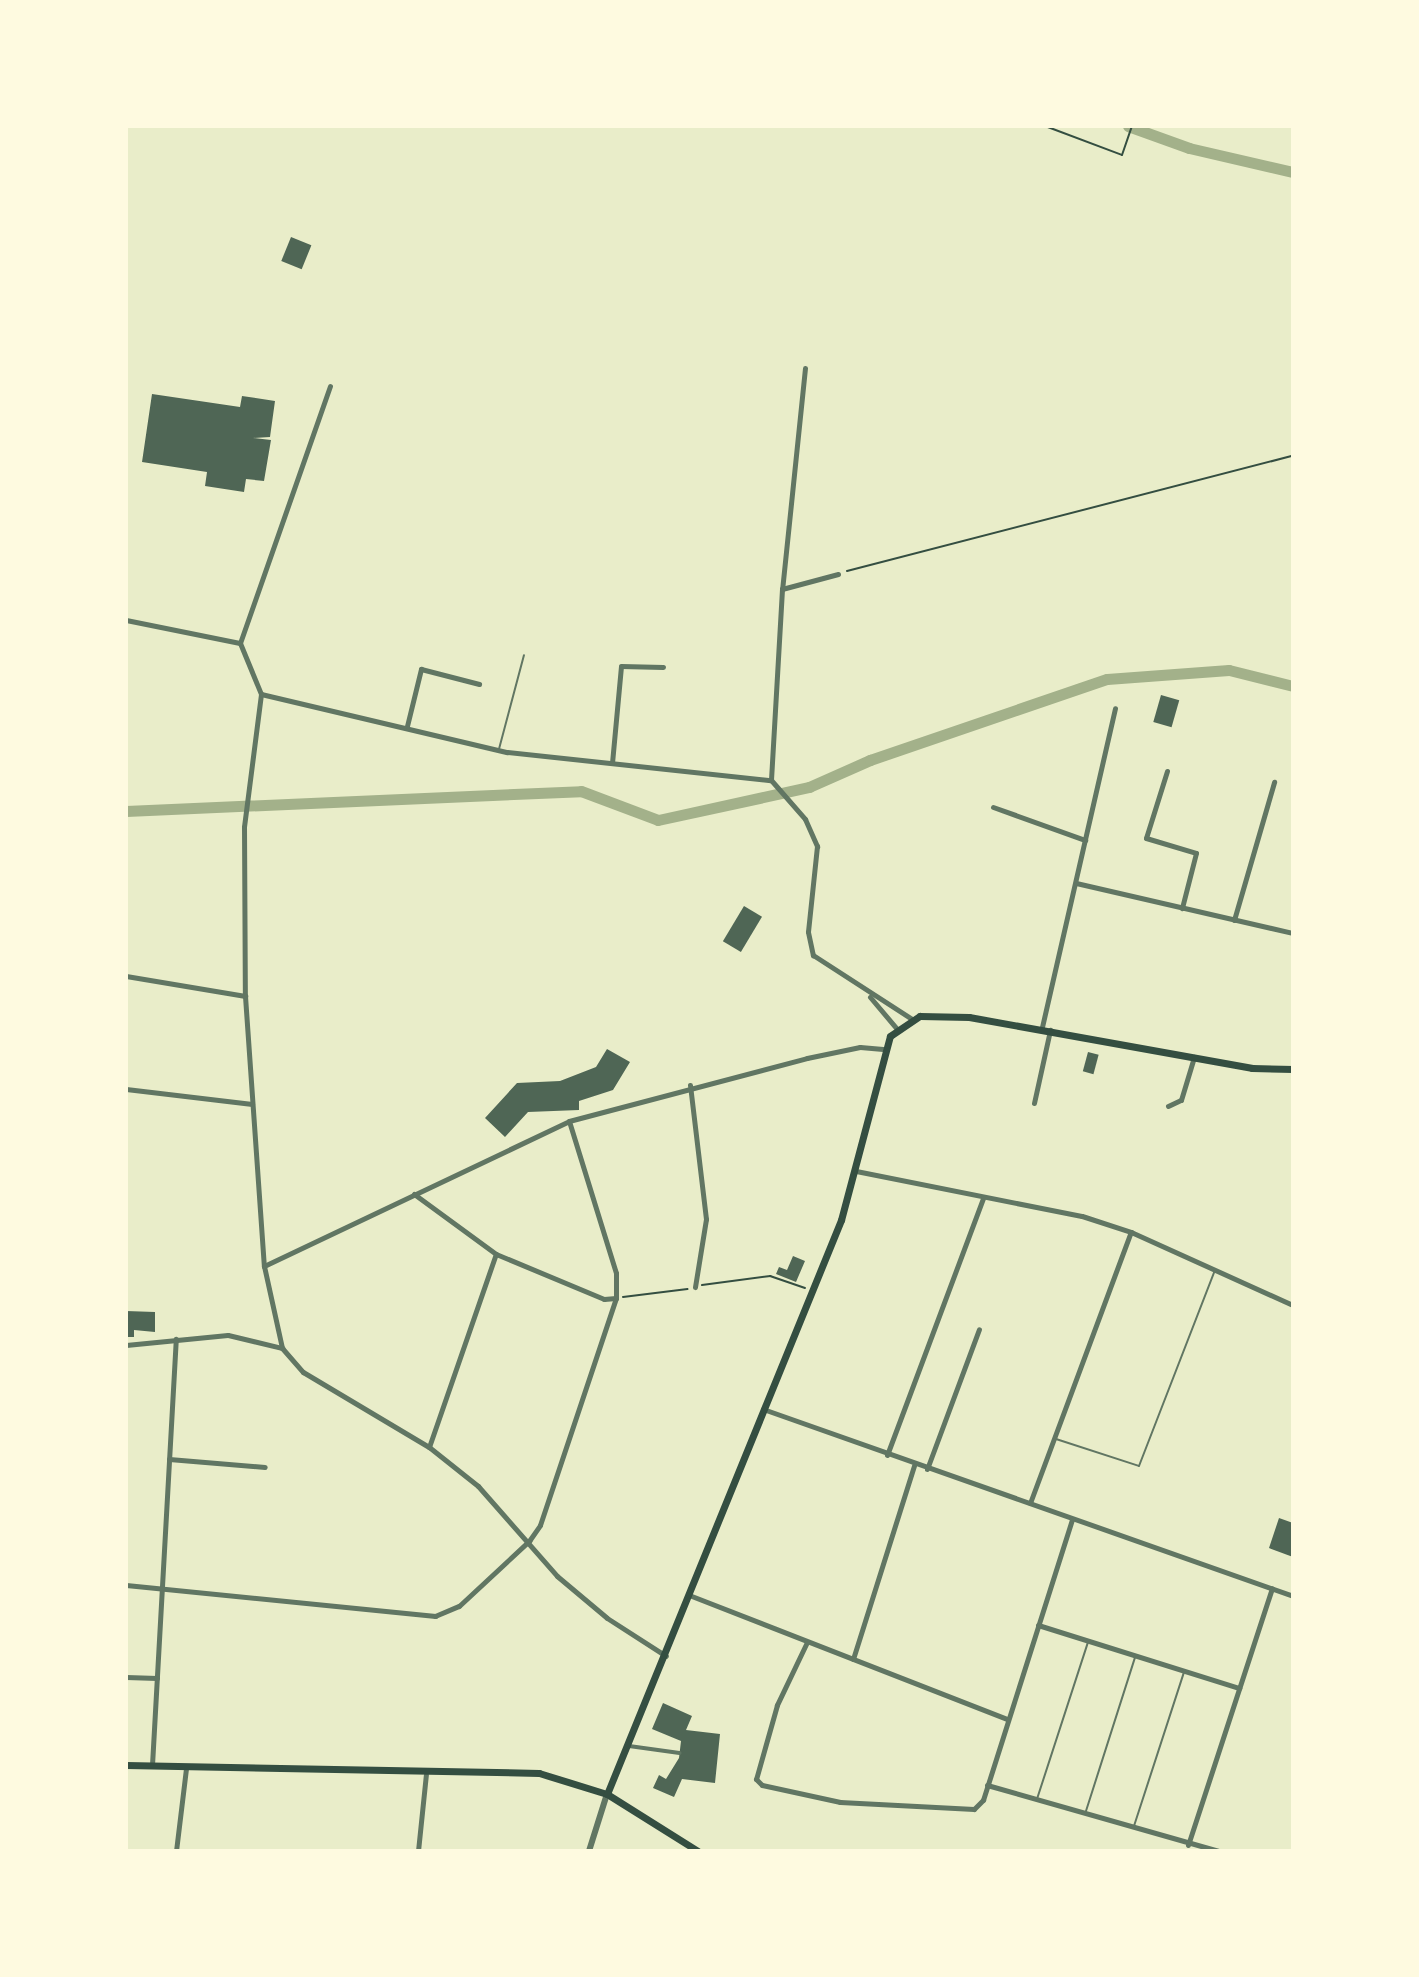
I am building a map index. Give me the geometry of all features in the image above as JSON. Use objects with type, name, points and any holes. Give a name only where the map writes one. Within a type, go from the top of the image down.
[{"type":"main road","points":[[607,1794],[814,1291],[856,1171],[883,1049],[897,1029],[912,1019],[953,1016],[1046,1028],[1194,1057],[1293,1069]]},
{"type":"main road","points":[[126,1765],[426,1774],[539,1773],[607,1794],[698,1851]]},
{"type":"street","points":[[773,782],[782,589],[805,368]]},
{"type":"street","points":[[330,386],[240,643],[261,694],[244,827],[245,996],[264,1266],[282,1348],[303,1372],[429,1447],[478,1486],[557,1576],[596,1609],[666,1656]]},
{"type":"street","points":[[782,589],[838,574]]},
{"type":"street","points":[[126,620],[240,643]]},
{"type":"street","points":[[612,763],[621,666],[663,667]]},
{"type":"street","points":[[407,726],[421,669],[479,684]]},
{"type":"street","points":[[261,694],[499,750],[773,782],[792,802],[817,846],[810,950],[867,993],[912,1019]]},
{"type":"street","points":[[1034,1103],[1046,1028],[1115,708]]},
{"type":"street","points":[[1167,771],[1146,838],[1196,853],[1182,908]]},
{"type":"street","points":[[1234,920],[1274,782]]},
{"type":"street","points":[[993,807],[1085,840]]},
{"type":"street","points":[[1076,883],[1293,933]]},
{"type":"street","points":[[126,976],[245,996]]},
{"type":"street","points":[[867,993],[897,1029]]},
{"type":"street","points":[[264,1266],[569,1121],[690,1085],[860,1047],[883,1049]]},
{"type":"street","points":[[1168,1106],[1181,1100],[1194,1057]]},
{"type":"street","points":[[690,1085],[706,1219],[695,1287]]},
{"type":"street","points":[[126,1089],[252,1104]]},
{"type":"street","points":[[126,1585],[163,1586],[435,1616],[459,1606],[529,1541],[540,1525],[616,1298],[616,1273],[569,1121]]},
{"type":"street","points":[[856,1171],[1082,1216],[1131,1232],[1293,1305]]},
{"type":"street","points":[[414,1194],[496,1254],[604,1299],[616,1298]]},
{"type":"street","points":[[887,1455],[983,1198]]},
{"type":"street","points":[[1030,1503],[1131,1232]]},
{"type":"street","points":[[429,1447],[496,1254]]},
{"type":"street","points":[[927,1469],[979,1329]]},
{"type":"street","points":[[126,1345],[228,1335],[282,1348]]},
{"type":"street","points":[[152,1766],[176,1339]]},
{"type":"street","points":[[763,1409],[914,1465],[1293,1596]]},
{"type":"street","points":[[169,1459],[265,1467]]},
{"type":"street","points":[[853,1659],[914,1465]]},
{"type":"street","points":[[807,1642],[777,1705],[756,1779],[762,1785],[873,1806],[967,1811],[983,1800],[1072,1519]]},
{"type":"street","points":[[1188,1845],[1272,1588]]},
{"type":"street","points":[[689,1595],[1007,1719]]},
{"type":"street","points":[[1038,1625],[1239,1688]]},
{"type":"street","points":[[126,1677],[157,1678]]},
{"type":"street","points":[[629,1746],[680,1753]]},
{"type":"street","points":[[176,1851],[186,1768]]},
{"type":"street","points":[[418,1851],[426,1774]]},
{"type":"street","points":[[987,1785],[1188,1845],[1218,1851]]},
{"type":"street","points":[[589,1851],[607,1794]]},
{"type":"lane","points":[[499,750],[524,655]]},
{"type":"lane","points":[[1055,1438],[1139,1466],[1215,1269]]},
{"type":"lane","points":[[1037,1799],[1088,1640]]},
{"type":"lane","points":[[1085,1814],[1135,1656]]},
{"type":"lane","points":[[1134,1828],[1184,1671]]},
{"type":"path","points":[[1045,126],[1095,149],[1122,155],[1132,126]]},
{"type":"path","points":[[838,574],[1293,456]]},
{"type":"path","points":[[616,1298],[770,1276],[814,1291]]},
{"type":"building","points":[[291,237],[311,245],[302,269],[281,261]]},
{"type":"building","points":[[152,394],[240,407],[242,396],[275,401],[270,437],[253,438],[271,440],[264,481],[246,479],[244,492],[205,486],[207,472],[142,462]]},
{"type":"building","points":[[1161,695],[1179,700],[1172,727],[1153,722]]},
{"type":"building","points":[[744,906],[762,917],[741,952],[723,941]]},
{"type":"building","points":[[607,1049],[630,1062],[613,1090],[579,1101],[579,1110],[528,1112],[505,1137],[485,1118],[517,1083],[560,1081],[596,1067]]},
{"type":"building","points":[[1088,1052],[1099,1055],[1093,1074],[1083,1071]]},
{"type":"building","points":[[793,1256],[805,1261],[796,1282],[776,1274],[779,1267],[787,1270]]},
{"type":"building","points":[[126,1311],[155,1312],[155,1332],[134,1330],[134,1337],[126,1337]]},
{"type":"building","points":[[1279,1518],[1293,1523],[1293,1557],[1269,1548]]},
{"type":"building","points":[[663,1703],[692,1716],[686,1730],[720,1734],[715,1783],[682,1779],[674,1797],[653,1788],[659,1775],[666,1779],[679,1758],[681,1741],[652,1729]]},
{"type":"waterway","points":[[1128,126],[1189,148],[1293,172]]},
{"type":"waterway","points":[[126,811],[581,791],[658,820],[809,787],[870,760],[1107,679],[1229,670],[1293,686]]}]
